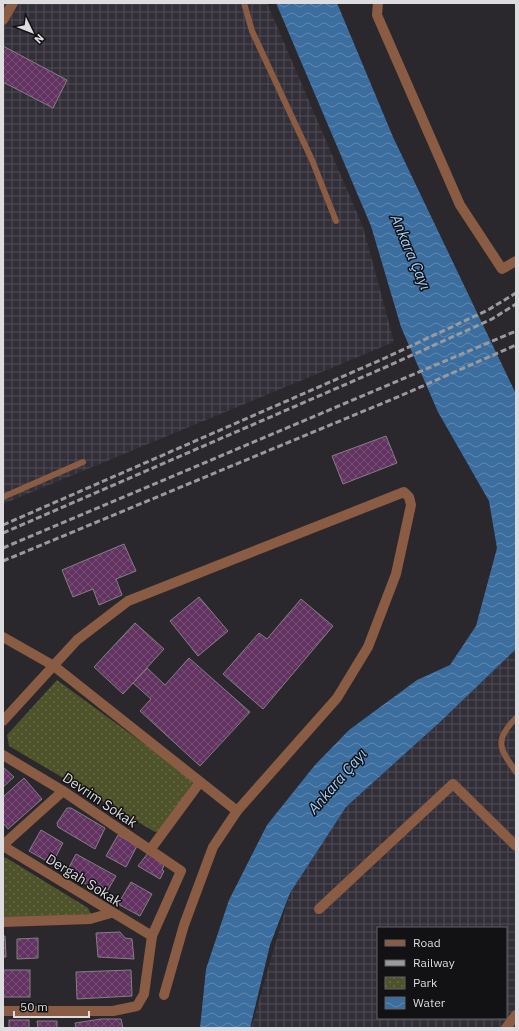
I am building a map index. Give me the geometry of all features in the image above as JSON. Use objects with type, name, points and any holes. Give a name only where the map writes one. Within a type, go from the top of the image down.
[{"type":"street","points":[[3,20],[13,3]]},
{"type":"street","points":[[378,3],[377,15],[460,205],[502,269],[516,261]]},
{"type":"street","points":[[3,721],[77,640],[128,601],[404,492],[409,497],[411,505],[396,574],[368,647],[337,698],[237,811],[213,847],[184,925],[164,996]]},
{"type":"street","points":[[3,637],[54,666],[237,811]]},
{"type":"street","name":"Devrim Sokak","points":[[3,755],[63,791],[181,871],[152,936]]},
{"type":"street","points":[[150,850],[200,782]]},
{"type":"street","points":[[319,909],[452,784],[516,846]]},
{"type":"street","points":[[3,846],[63,791]]},
{"type":"street","name":"Dergah Sokak","points":[[3,846],[110,913],[152,936]]},
{"type":"street","points":[[3,922],[90,919],[110,913]]},
{"type":"street","points":[[3,1011],[113,1011],[137,1006],[144,994],[152,936]]},
{"type":"street","points":[[506,1028],[516,1015]]},
{"type":"lane","points":[[244,3],[252,31],[312,160],[336,221]]},
{"type":"lane","points":[[3,497],[83,462]]},
{"type":"lane","points":[[516,718],[506,728],[501,742],[502,752],[516,772]]},
{"type":"shaded area","points":[[3,3],[267,3],[363,227],[394,342],[3,504]]},
{"type":"shaded area","points":[[516,649],[516,1028],[251,1028],[290,893],[346,807],[440,722]]},
{"type":"green space","points":[[57,680],[192,779],[193,783],[159,831],[155,832],[9,746],[7,735]]},
{"type":"green space","points":[[5,857],[88,908],[91,914],[3,918],[3,859]]},
{"type":"water","name":"Ankara Çayı","points":[[276,3],[337,3],[393,137],[516,394],[516,649],[440,722],[346,807],[290,893],[270,945],[250,1028],[200,1028],[206,969],[229,900],[267,825],[315,765],[349,730],[417,680],[450,665],[476,626],[497,548],[489,501],[438,412],[401,327],[371,226]]},
{"type":"building","points":[[3,46],[67,80],[53,108],[3,82]]},
{"type":"building","points":[[386,436],[397,463],[343,484],[332,456]]},
{"type":"building","points":[[124,544],[136,571],[116,579],[122,595],[99,605],[93,589],[73,597],[62,570]]},
{"type":"building","points":[[199,597],[228,631],[198,656],[170,621]]},
{"type":"building","points":[[301,599],[333,626],[263,709],[223,674],[259,633],[267,639]]},
{"type":"building","points":[[135,623],[164,649],[123,694],[94,667]]},
{"type":"building","points":[[189,658],[250,712],[200,766],[140,711],[151,699],[133,683],[147,668],[165,685]]},
{"type":"building","points":[[3,767],[14,777],[3,787]]},
{"type":"building","points":[[24,778],[42,799],[8,829],[3,823],[3,797]]},
{"type":"building","points":[[67,808],[71,808],[105,828],[95,849],[58,827],[57,823]]},
{"type":"building","points":[[41,830],[63,843],[52,864],[29,851]]},
{"type":"building","points":[[118,835],[137,846],[126,867],[106,856]]},
{"type":"building","points":[[148,853],[165,863],[162,870],[164,871],[160,879],[138,866]]},
{"type":"building","points":[[76,854],[116,876],[105,895],[66,873]]},
{"type":"building","points":[[131,882],[152,894],[140,916],[118,904]]},
{"type":"building","points":[[120,932],[125,938],[132,939],[134,959],[98,957],[96,933]]},
{"type":"building","points":[[3,936],[5,936],[6,957],[3,957]]},
{"type":"building","points":[[38,938],[38,958],[17,959],[17,939]]},
{"type":"building","points":[[3,970],[30,970],[30,997],[3,997]]},
{"type":"building","points":[[131,970],[132,996],[77,999],[76,972]]},
{"type":"building","points":[[101,1019],[121,1019],[123,1028],[76,1028],[75,1023]]},
{"type":"building","points":[[9,1020],[29,1020],[29,1028],[9,1028]]},
{"type":"building","points":[[37,1021],[57,1021],[57,1028],[38,1028]]},
{"type":"railway","points":[[3,525],[385,358],[488,310],[516,293]]},
{"type":"railway","points":[[3,533],[388,366],[492,319],[516,304]]},
{"type":"railway","points":[[3,548],[516,331]]},
{"type":"railway","points":[[3,561],[400,396],[516,345]]}]
